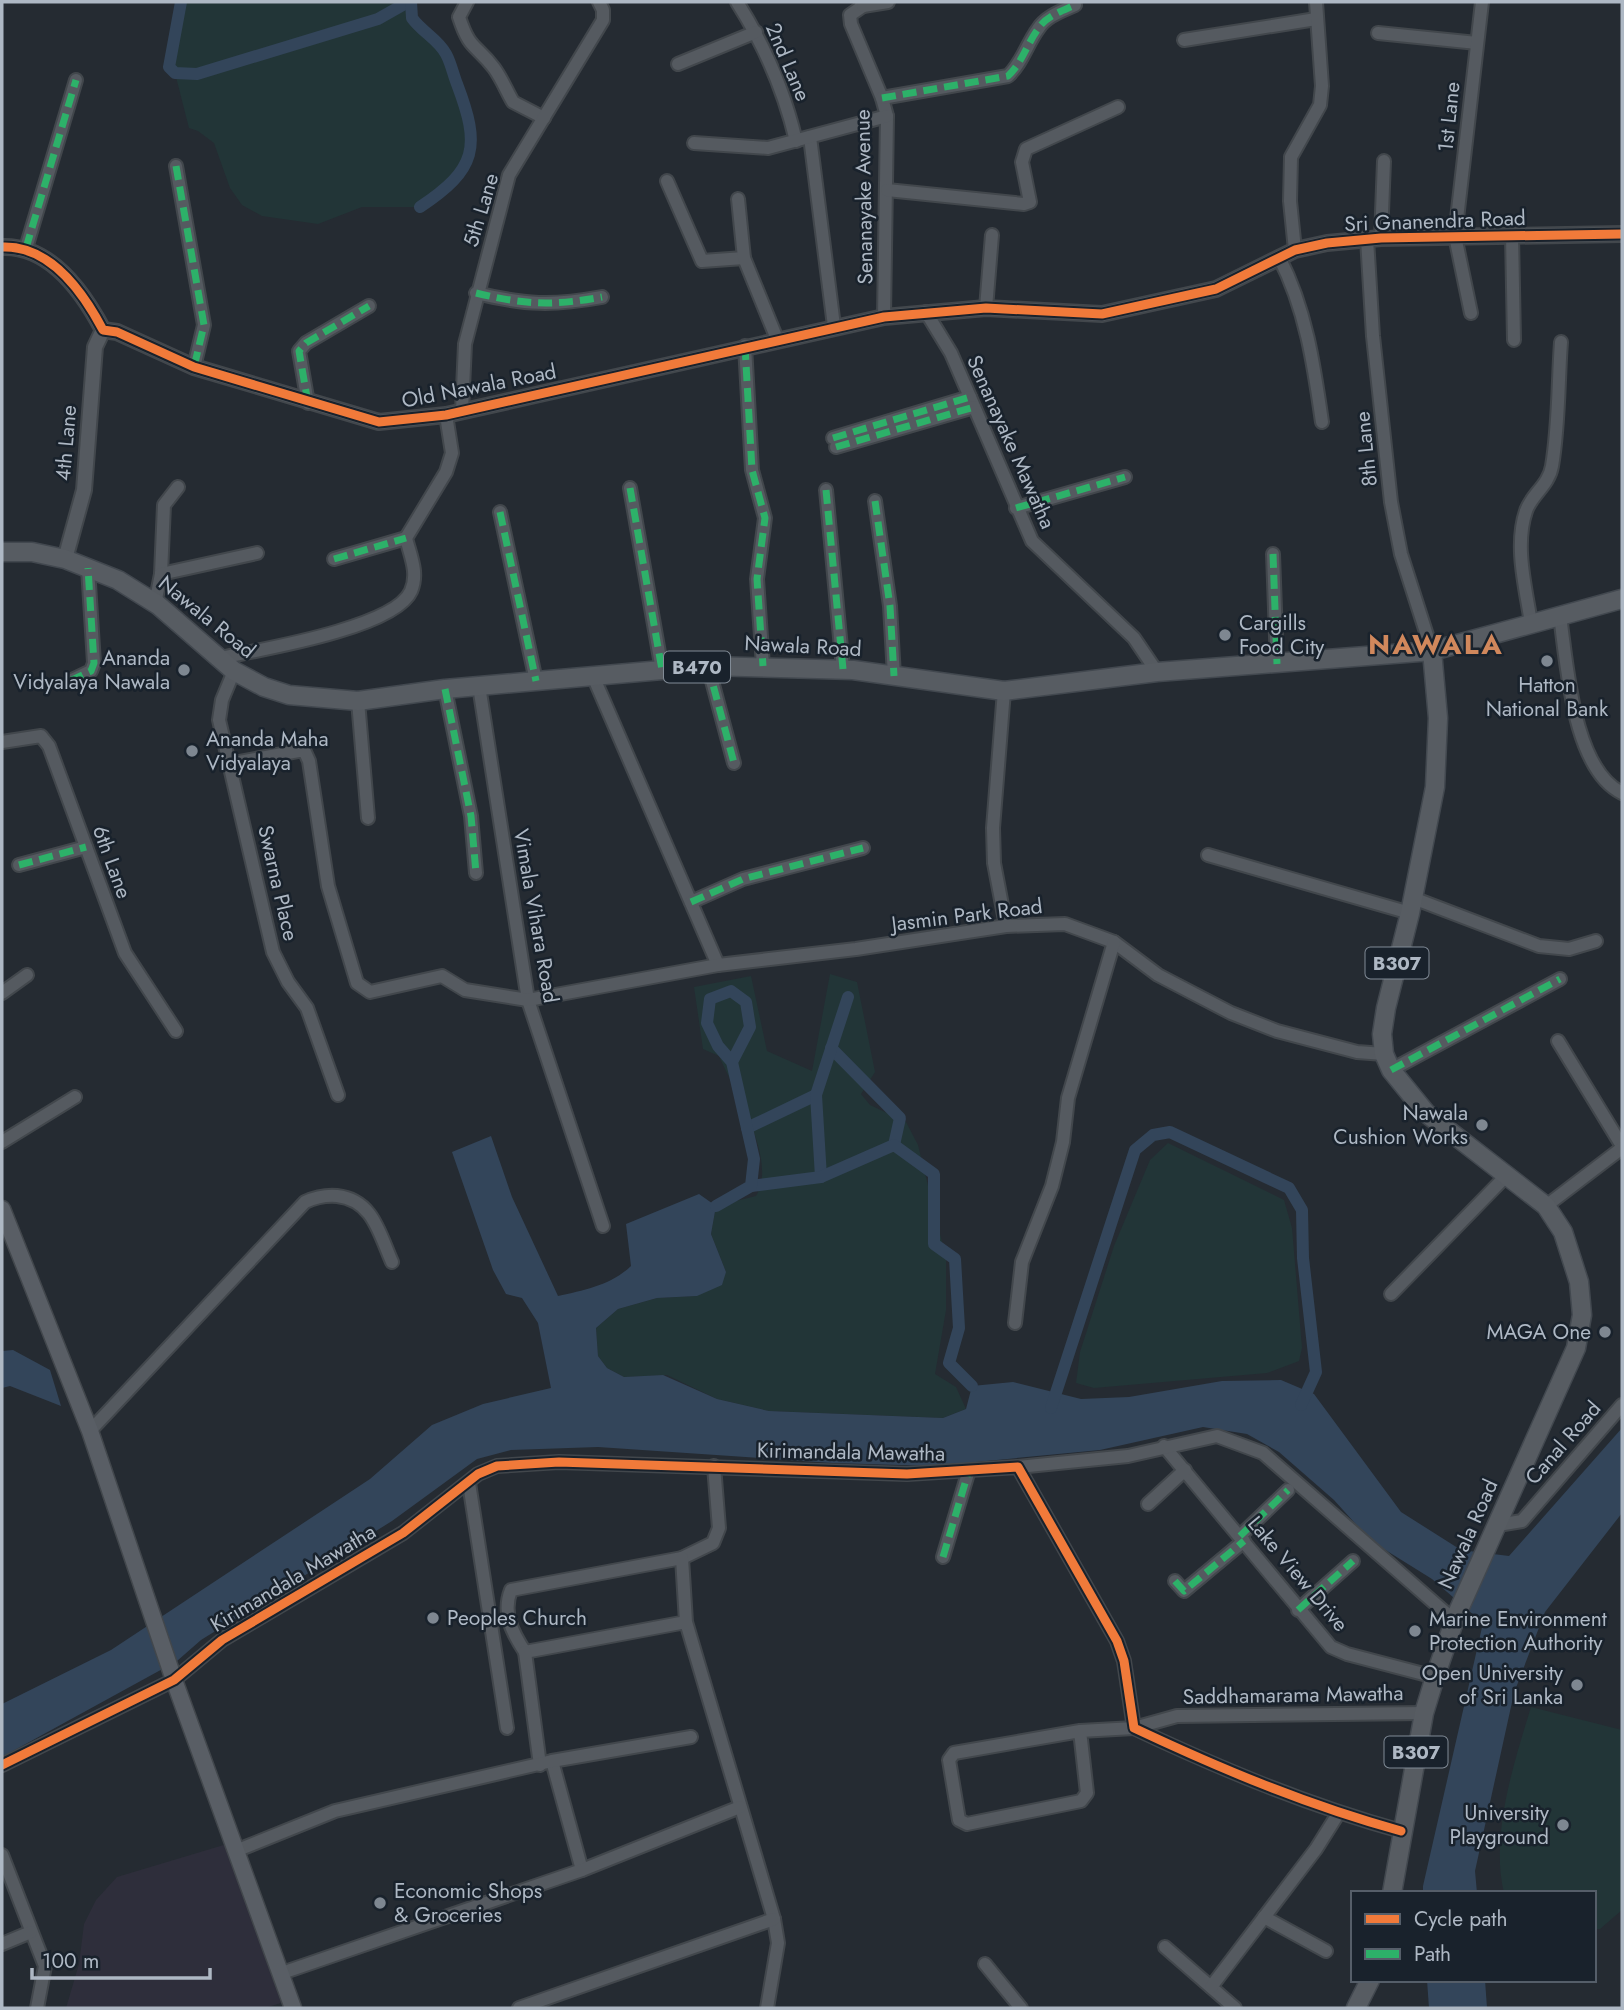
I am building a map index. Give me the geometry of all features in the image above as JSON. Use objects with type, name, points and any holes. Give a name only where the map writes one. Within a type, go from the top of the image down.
[{"type":"main road","name":"Nawala Road","points":[[2,552],[32,552],[65,559],[127,585],[155,604],[234,671],[264,687],[289,695],[358,701],[444,689],[708,666],[843,669],[1004,691],[1157,672],[1432,650],[1622,599]]},
{"type":"main road","name":"B307","points":[[1432,650],[1438,718],[1435,787],[1382,1034],[1388,1062],[1426,1113],[1546,1206]]},
{"type":"main road","name":"Nawala Road","points":[[1392,1891],[1424,1713],[1435,1677],[1456,1618],[1576,1348],[1582,1315],[1579,1282],[1563,1232],[1546,1206]]},
{"type":"main road","points":[[2,1209],[90,1431],[174,1680],[238,1850],[293,2008]]},
{"type":"main road","points":[[1356,2008],[1369,1982]]},
{"type":"street","points":[[467,2],[459,17],[466,40],[491,63],[506,84],[513,102],[544,118]]},
{"type":"street","name":"5th Lane","points":[[462,411],[465,344],[509,176],[603,19],[599,2]]},
{"type":"street","name":"2nd Lane","points":[[737,2],[756,32],[784,93],[796,141]]},
{"type":"street","name":"Senanayake Avenue","points":[[884,317],[887,116],[882,97],[851,24],[850,15],[862,4],[888,2]]},
{"type":"street","points":[[1295,250],[1290,201],[1291,157],[1320,105],[1322,86],[1316,2]]},
{"type":"street","name":"1st Lane","points":[[1471,313],[1455,236],[1482,2]]},
{"type":"street","points":[[882,97],[1008,76],[1015,70],[1038,27],[1049,18],[1075,5]]},
{"type":"street","points":[[1184,40],[1316,19]]},
{"type":"street","points":[[678,64],[756,32]]},
{"type":"street","points":[[1378,33],[1477,43]]},
{"type":"street","points":[[26,248],[76,80]]},
{"type":"street","points":[[887,191],[1024,204],[1030,202],[1022,162],[1027,149],[1118,107]]},
{"type":"street","points":[[694,143],[768,148],[887,116]]},
{"type":"street","points":[[810,137],[834,326]]},
{"type":"street","name":"8th Lane","points":[[1384,161],[1374,238],[1373,336],[1391,502],[1401,554],[1432,650]]},
{"type":"street","points":[[176,166],[204,325],[194,367]]},
{"type":"street","points":[[667,181],[702,261],[744,258]]},
{"type":"street","points":[[738,199],[744,258],[777,339]]},
{"type":"street","name":"Sri Gnanendra Road","points":[[926,312],[986,308],[1101,314],[1216,289],[1295,250],[1374,238],[1622,233]]},
{"type":"street","points":[[986,308],[992,234]]},
{"type":"street","points":[[1512,235],[1514,340]]},
{"type":"street","points":[[2,247],[33,250],[84,294],[103,330]]},
{"type":"street","points":[[1279,257],[1294,285],[1313,359],[1322,422]]},
{"type":"street","points":[[477,293],[524,304],[561,305],[602,297]]},
{"type":"street","points":[[308,403],[299,351],[369,306]]},
{"type":"street","name":"Old Nawala Road","points":[[103,330],[117,332],[194,367],[379,422],[446,415],[834,326],[926,312]]},
{"type":"street","name":"Senanayake Mawatha","points":[[926,312],[951,353],[1032,541],[1134,638],[1157,672]]},
{"type":"street","name":"4th Lane","points":[[65,559],[84,490],[95,347],[103,330]]},
{"type":"street","points":[[1531,623],[1522,559],[1523,524],[1526,508],[1542,489],[1552,468],[1561,342]]},
{"type":"street","points":[[745,346],[752,470],[765,518],[757,579],[763,666]]},
{"type":"street","points":[[834,443],[972,402]]},
{"type":"street","points":[[334,559],[406,538],[446,472],[452,453],[446,415]]},
{"type":"street","points":[[1016,508],[1125,477]]},
{"type":"street","points":[[155,604],[161,574],[164,505],[178,487]]},
{"type":"street","points":[[630,488],[662,670]]},
{"type":"street","points":[[826,489],[843,669]]},
{"type":"street","points":[[874,501],[890,606],[894,676]]},
{"type":"street","points":[[500,512],[536,681]]},
{"type":"street","points":[[220,658],[347,628],[395,607],[411,593],[415,576],[406,538]]},
{"type":"street","points":[[161,574],[257,553]]},
{"type":"street","points":[[1273,554],[1278,664]]},
{"type":"street","points":[[70,681],[91,671],[94,663],[88,568]]},
{"type":"street","points":[[1560,617],[1574,717],[1598,769],[1622,793]]},
{"type":"street","points":[[708,666],[734,763]]},
{"type":"street","name":"Swarna Place","points":[[234,671],[222,700],[219,720],[228,764],[244,816],[247,848],[273,952],[288,982],[307,1009],[338,1095]]},
{"type":"street","points":[[593,676],[718,965]]},
{"type":"street","name":"Vimala Vihara Road","points":[[479,686],[528,1000],[603,1226]]},
{"type":"street","points":[[444,689],[471,816],[476,873]]},
{"type":"street","points":[[1004,691],[993,828],[995,863],[1006,926]]},
{"type":"street","points":[[358,701],[369,818]]},
{"type":"street","name":"6th Lane","points":[[2,742],[41,736],[49,746],[125,953],[176,1031]]},
{"type":"street","points":[[228,764],[304,751],[309,761],[328,886],[358,983],[370,992],[442,976],[465,989],[528,1000]]},
{"type":"street","points":[[19,865],[86,847]]},
{"type":"street","points":[[691,902],[743,879],[863,848]]},
{"type":"street","points":[[1208,855],[1411,906],[1539,946],[1569,949],[1596,941]]},
{"type":"street","name":"Jasmin Park Road","points":[[528,1000],[718,965],[856,949],[1006,926],[1065,924],[1114,942],[1158,975],[1231,1013],[1276,1031],[1388,1062]]},
{"type":"street","points":[[1015,1323],[1022,1262],[1052,1186],[1063,1142],[1068,1098],[1114,942]]},
{"type":"street","points":[[2,993],[27,975]]},
{"type":"street","points":[[1388,1062],[1560,979]]},
{"type":"street","points":[[1546,1206],[1622,1147],[1558,1041]]},
{"type":"street","points":[[2,1142],[75,1097]]},
{"type":"street","points":[[1391,1294],[1506,1175]]},
{"type":"street","points":[[90,1431],[305,1202],[316,1196],[353,1198],[369,1209],[392,1262]]},
{"type":"street","name":"Canal Road","points":[[1494,1534],[1522,1521],[1622,1405]]},
{"type":"street","name":"Kirimandala Mawatha","points":[[2,1765],[174,1680],[222,1640],[403,1532],[478,1474],[497,1466],[559,1462],[907,1474],[1128,1455],[1217,1436],[1263,1453],[1456,1618]]},
{"type":"street","name":"Lake View Drive","points":[[1164,1446],[1331,1647],[1347,1654],[1435,1677]]},
{"type":"street","points":[[582,1870],[546,1763],[524,1652],[512,1632],[506,1604],[511,1590],[681,1558],[713,1543],[719,1528],[714,1466]]},
{"type":"street","points":[[1018,1466],[1117,1641],[1124,1661],[1134,1728],[1240,1778],[1338,1814],[1401,1831]]},
{"type":"street","points":[[943,1557],[969,1470]]},
{"type":"street","points":[[1148,1504],[1185,1470]]},
{"type":"street","points":[[469,1483],[507,1728]]},
{"type":"street","points":[[1175,1581],[1184,1591],[1242,1539],[1288,1490]]},
{"type":"street","points":[[681,1558],[686,1622],[774,1919],[778,1943],[767,2008]]},
{"type":"street","points":[[1298,1610],[1353,1561]]},
{"type":"street","points":[[524,1652],[686,1622]]},
{"type":"street","name":"Saddhamarama Mawatha","points":[[1080,1731],[1087,1793],[1082,1801],[967,1824],[959,1820],[949,1760],[954,1753],[1080,1731],[1134,1728],[1177,1716],[1424,1713]]},
{"type":"street","points":[[238,1850],[335,1811],[546,1763],[691,1738]]},
{"type":"street","points":[[282,1973],[582,1870],[740,1807]]},
{"type":"street","points":[[1211,1987],[1316,1850],[1338,1814]]},
{"type":"street","points":[[2,1855],[46,1966],[37,2008]]},
{"type":"street","points":[[1264,1917],[1326,1951]]},
{"type":"street","points":[[519,2008],[774,1919]]},
{"type":"street","points":[[2,1944],[31,1932]]},
{"type":"street","points":[[1165,1947],[1235,2008]]},
{"type":"street","points":[[985,1964],[1021,2008]]},
{"type":"shaded area","points":[[181,2],[411,2],[412,18],[447,55],[473,129],[469,151],[459,176],[451,187],[420,207],[362,207],[318,224],[262,216],[242,205],[230,188],[214,143],[189,128],[175,73],[169,67]]},
{"type":"shaded area","points":[[830,974],[857,982],[875,1072],[861,1094],[870,1105],[906,1122],[918,1145],[946,1258],[946,1310],[935,1374],[956,1387],[966,1409],[943,1418],[769,1411],[717,1399],[667,1375],[624,1377],[607,1368],[598,1356],[596,1328],[618,1309],[657,1298],[697,1296],[726,1272],[711,1234],[716,1206],[756,1196],[761,1181],[762,1164],[758,1146],[744,1107],[719,1056],[703,1049],[694,987],[751,976],[767,1051],[812,1071]]},
{"type":"shaded area","points":[[491,1136],[512,1197],[558,1296],[606,1282],[631,1266],[626,1224],[699,1194],[716,1206],[711,1234],[726,1272],[722,1285],[697,1296],[657,1298],[618,1309],[596,1328],[598,1356],[607,1368],[624,1377],[663,1375],[717,1399],[769,1411],[943,1418],[966,1409],[972,1386],[1013,1382],[1081,1399],[1129,1397],[1222,1381],[1281,1380],[1314,1394],[1401,1512],[1461,1550],[1509,1556],[1622,1428],[1622,1513],[1545,1612],[1514,1693],[1475,1871],[1477,1891],[1423,1891],[1423,1886],[1483,1623],[1432,1579],[1371,1541],[1334,1500],[1279,1452],[1247,1434],[1203,1427],[1100,1450],[934,1466],[832,1463],[598,1447],[511,1450],[477,1459],[392,1521],[201,1640],[177,1661],[2,1757],[2,1704],[111,1650],[370,1479],[432,1425],[483,1404],[551,1388],[538,1323],[522,1298],[506,1294],[493,1270],[452,1152]]},
{"type":"shaded area","points":[[1168,1143],[1284,1200],[1292,1228],[1302,1348],[1299,1361],[1267,1373],[1094,1388],[1076,1383],[1080,1352],[1114,1246],[1150,1160]]},
{"type":"shaded area","points":[[13,1350],[50,1370],[61,1406],[10,1386],[2,1388],[2,1351]]},
{"type":"shaded area","name":"University Playground","points":[[1531,1707],[1622,1730],[1622,1910],[1600,1929],[1596,1929],[1596,1891],[1504,1891],[1500,1848],[1511,1775]]},
{"type":"shaded area","points":[[227,1844],[281,2003],[265,2008],[66,2008],[79,1964],[84,1924],[96,1900],[117,1877]]},
{"type":"shaded area","points":[[1427,1982],[1485,1982],[1487,2008],[1429,2008]]},
{"type":"waterway","points":[[181,2],[169,67],[175,73],[197,74],[378,19],[408,2]]},
{"type":"waterway","points":[[411,2],[412,18],[439,44],[448,57],[465,106],[471,141],[469,155],[453,181],[420,207]]},
{"type":"waterway","points":[[716,1206],[751,1186],[754,1159],[732,1062],[718,1046],[707,1023],[710,999],[731,991],[746,1002],[750,1027],[732,1062]]},
{"type":"waterway","points":[[821,1177],[816,1095],[848,997]]},
{"type":"waterway","points":[[831,1048],[900,1118],[894,1145]]},
{"type":"waterway","points":[[747,1128],[816,1095]]},
{"type":"waterway","points":[[1051,1408],[1135,1150],[1153,1135],[1170,1132],[1289,1188],[1302,1210],[1303,1258],[1316,1372],[1301,1405]]},
{"type":"waterway","points":[[751,1186],[821,1177],[894,1145],[934,1174],[934,1244],[955,1259],[959,1328],[949,1363],[972,1386]]},
{"type":"marked path","points":[[882,98],[1008,76],[1041,24],[1075,5]]},
{"type":"marked path","points":[[26,248],[76,80]]},
{"type":"marked path","points":[[176,166],[204,325],[194,367]]},
{"type":"marked path","points":[[476,293],[539,303],[602,297]]},
{"type":"marked path","points":[[308,403],[299,351],[306,343],[369,306]]},
{"type":"marked path","points":[[745,346],[752,470],[765,518],[757,579],[763,666]]},
{"type":"marked path","points":[[833,438],[970,397]]},
{"type":"marked path","points":[[836,447],[974,407]]},
{"type":"marked path","points":[[1016,508],[1125,477]]},
{"type":"marked path","points":[[630,488],[662,670]]},
{"type":"marked path","points":[[826,490],[843,669]]},
{"type":"marked path","points":[[875,501],[890,606],[894,676]]},
{"type":"marked path","points":[[500,512],[536,681]]},
{"type":"marked path","points":[[334,559],[406,538]]},
{"type":"marked path","points":[[1273,554],[1277,664]]},
{"type":"marked path","points":[[70,681],[91,671],[94,663],[88,568]]},
{"type":"marked path","points":[[708,666],[734,763]]},
{"type":"marked path","points":[[445,689],[471,816],[476,873]]},
{"type":"marked path","points":[[19,865],[86,847]]},
{"type":"marked path","points":[[691,902],[743,879],[863,848]]},
{"type":"marked path","points":[[1391,1070],[1560,979]]},
{"type":"marked path","points":[[943,1557],[969,1470]]},
{"type":"marked path","points":[[1240,1536],[1288,1490]]},
{"type":"marked path","points":[[1175,1581],[1184,1591],[1244,1541]]},
{"type":"marked path","points":[[1298,1610],[1353,1561]]},
{"type":"cycle path","points":[[2,247],[19,248],[50,262],[86,301],[103,330],[117,332],[194,367],[379,422],[446,415],[884,317],[986,308],[1102,314],[1216,289],[1295,250],[1327,243],[1381,238],[1622,234]]},
{"type":"cycle path","points":[[2,1765],[174,1680],[222,1640],[403,1533],[478,1474],[497,1466],[559,1462],[907,1474],[1018,1467],[1117,1641],[1124,1661],[1134,1728],[1265,1785],[1332,1810],[1401,1831]]},
{"type":"place","name":"Cargills Food City","points":[[1225,635]]},
{"type":"place","name":"Hatton National Bank","points":[[1547,661]]},
{"type":"place","name":"Ananda Vidyalaya Nawala","points":[[184,670]]},
{"type":"place","name":"Ananda Maha Vidyalaya","points":[[192,751]]},
{"type":"place","name":"Nawala Cushion Works","points":[[1482,1125]]},
{"type":"place","name":"MAGA One","points":[[1605,1332]]},
{"type":"place","name":"Peoples Church","points":[[433,1618]]},
{"type":"place","name":"Marine Environment Protection Authority","points":[[1415,1631]]},
{"type":"place","name":"Open University of Sri Lanka","points":[[1577,1685]]},
{"type":"place","name":"University Playground","points":[[1563,1825]]},
{"type":"place","name":"Economic Shops & Groceries","points":[[380,1903]]},
{"type":"district","name":"NAWALA","points":[[1436,644]]}]
